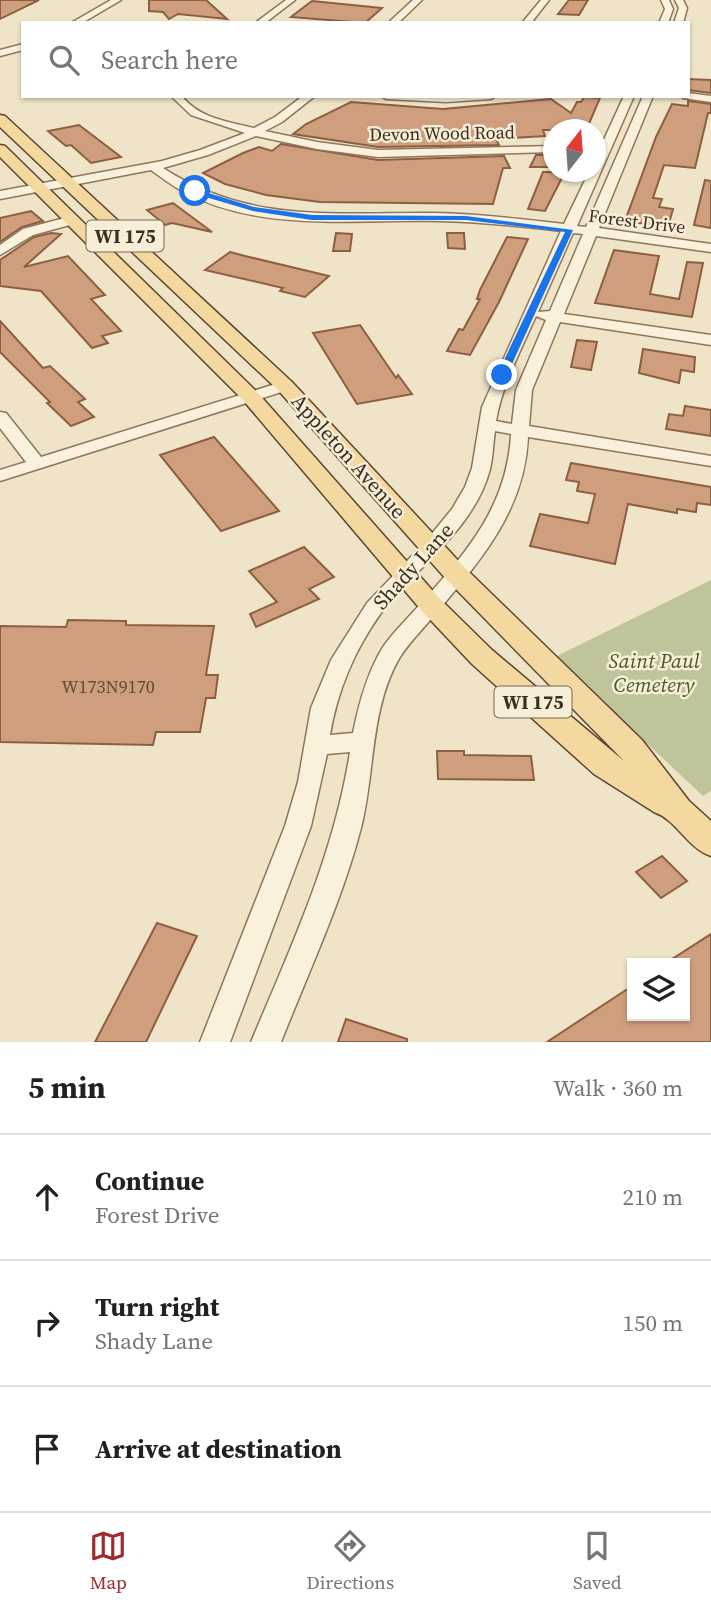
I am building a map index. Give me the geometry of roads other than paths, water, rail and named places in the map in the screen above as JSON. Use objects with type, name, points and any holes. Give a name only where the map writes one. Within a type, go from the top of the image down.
[{"type":"main road","name":"Appleton Avenue","points":[[1,121],[285,386],[456,574],[631,748],[678,810],[711,842]]},
{"type":"main road","name":"Appleton Avenue","points":[[0,149],[250,396],[431,606],[482,657],[605,765],[678,810]]},
{"type":"main road","points":[[122,270],[153,262]]},
{"type":"street","points":[[79,21],[117,0]]},
{"type":"street","points":[[261,21],[291,0]]},
{"type":"street","points":[[394,21],[418,0]]},
{"type":"street","points":[[528,21],[545,0]]},
{"type":"street","points":[[664,0],[669,9],[664,21]]},
{"type":"street","points":[[678,0],[683,8],[679,21]]},
{"type":"street","points":[[0,53],[21,48]]},
{"type":"street","points":[[690,96],[711,99]]},
{"type":"street","name":"Devon Wood Road","points":[[177,98],[181,104],[197,114],[311,146],[363,153],[426,154],[543,149]]},
{"type":"street","points":[[0,195],[151,165],[212,149],[257,132],[288,115],[308,98]]},
{"type":"street","points":[[417,98],[452,98]]},
{"type":"street","name":"Shady Lane","points":[[606,141],[628,98]]},
{"type":"street","name":"Shady Lane","points":[[266,1042],[336,867],[350,820],[361,742],[372,697],[388,658],[495,523],[512,488],[517,466],[524,390],[647,98]]},
{"type":"street","points":[[606,154],[623,156]]},
{"type":"street","name":"Forest Drive","points":[[151,165],[195,191],[229,203],[273,213],[341,219],[466,218],[711,248]]},
{"type":"street","name":"Shady Lane","points":[[215,1042],[298,826],[323,708],[342,660],[374,608],[432,547],[460,512],[474,488],[481,468],[490,407],[588,182]]},
{"type":"street","points":[[0,251],[29,232],[72,220]]},
{"type":"street","points":[[531,313],[711,340]]},
{"type":"street","points":[[0,476],[285,386]]},
{"type":"street","points":[[0,417],[37,464]]},
{"type":"street","points":[[487,425],[711,461]]},
{"type":"street","points":[[317,746],[361,742]]},
{"type":"park label","name":"Saint Paul Cemetery","points":[[654,672]]}]
